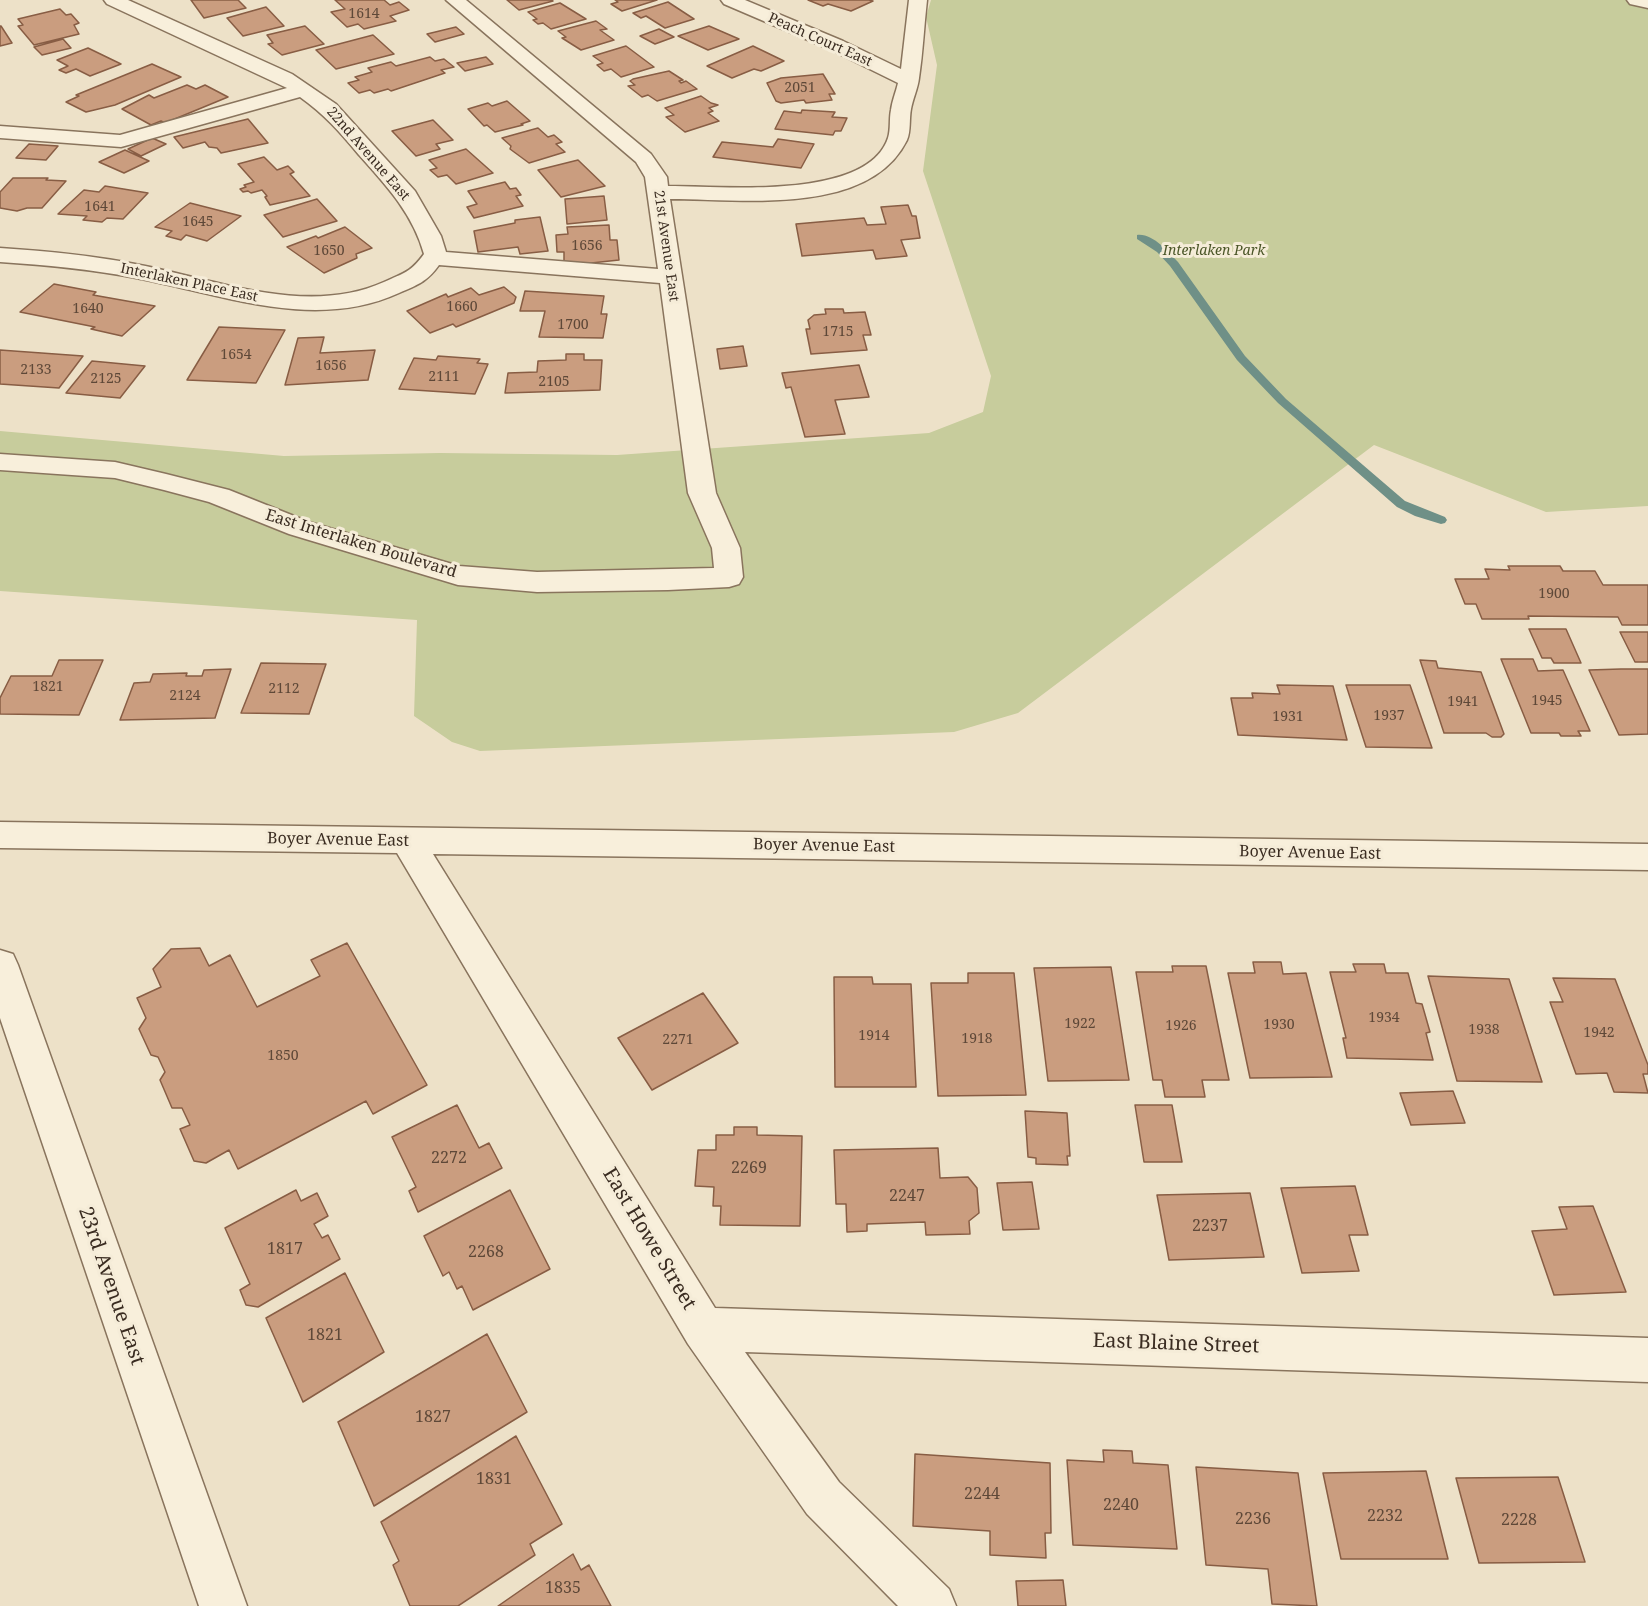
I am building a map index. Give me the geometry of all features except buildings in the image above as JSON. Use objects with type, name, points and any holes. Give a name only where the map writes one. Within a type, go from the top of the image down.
[{"type":"street","name":"22nd Avenue East","points":[[113,0],[285,78],[329,108],[407,196],[430,236],[435,254],[432,258]]},
{"type":"street","name":"21st Avenue East","points":[[455,0],[644,158],[656,177],[702,493],[726,548],[729,577]]},
{"type":"street","name":"Peach Court East","points":[[730,0],[836,45],[909,81]]},
{"type":"street","points":[[658,192],[783,193],[832,187],[857,178],[885,159],[898,138],[909,81],[918,0]]},
{"type":"street","points":[[1636,0],[1648,3]]},
{"type":"street","points":[[0,132],[121,141],[303,90]]},
{"type":"street","name":"Interlaken Place East","points":[[0,255],[69,259],[137,270],[261,299],[329,304],[377,294],[421,274],[432,258]]},
{"type":"street","points":[[432,258],[670,277]]},
{"type":"street","name":"East Interlaken Boulevard","points":[[0,462],[69,465],[115,470],[146,477],[219,496],[299,528],[458,574],[537,582],[657,581],[729,577]]},
{"type":"street","name":"Boyer Avenue East","points":[[0,835],[1648,857]]},
{"type":"street","name":"East Howe Street","points":[[407,841],[703,1329],[823,1498],[932,1606]]},
{"type":"street","name":"23rd Avenue East","points":[[0,965],[223,1606]]},
{"type":"street","name":"East Blaine Street","points":[[703,1329],[1648,1360]]},
{"type":"green space","name":"Interlaken Park","points":[[931,0],[1636,0],[1648,3],[1648,506],[1546,512],[1374,445],[1018,713],[954,732],[480,751],[452,742],[414,716],[417,620],[0,591],[0,431],[284,456],[440,453],[617,455],[929,433],[983,412],[991,376],[923,171],[937,65],[926,17]]},
{"type":"waterway","points":[[1141,237],[1161,250],[1174,264],[1241,358],[1282,401],[1401,504],[1441,520]]}]
